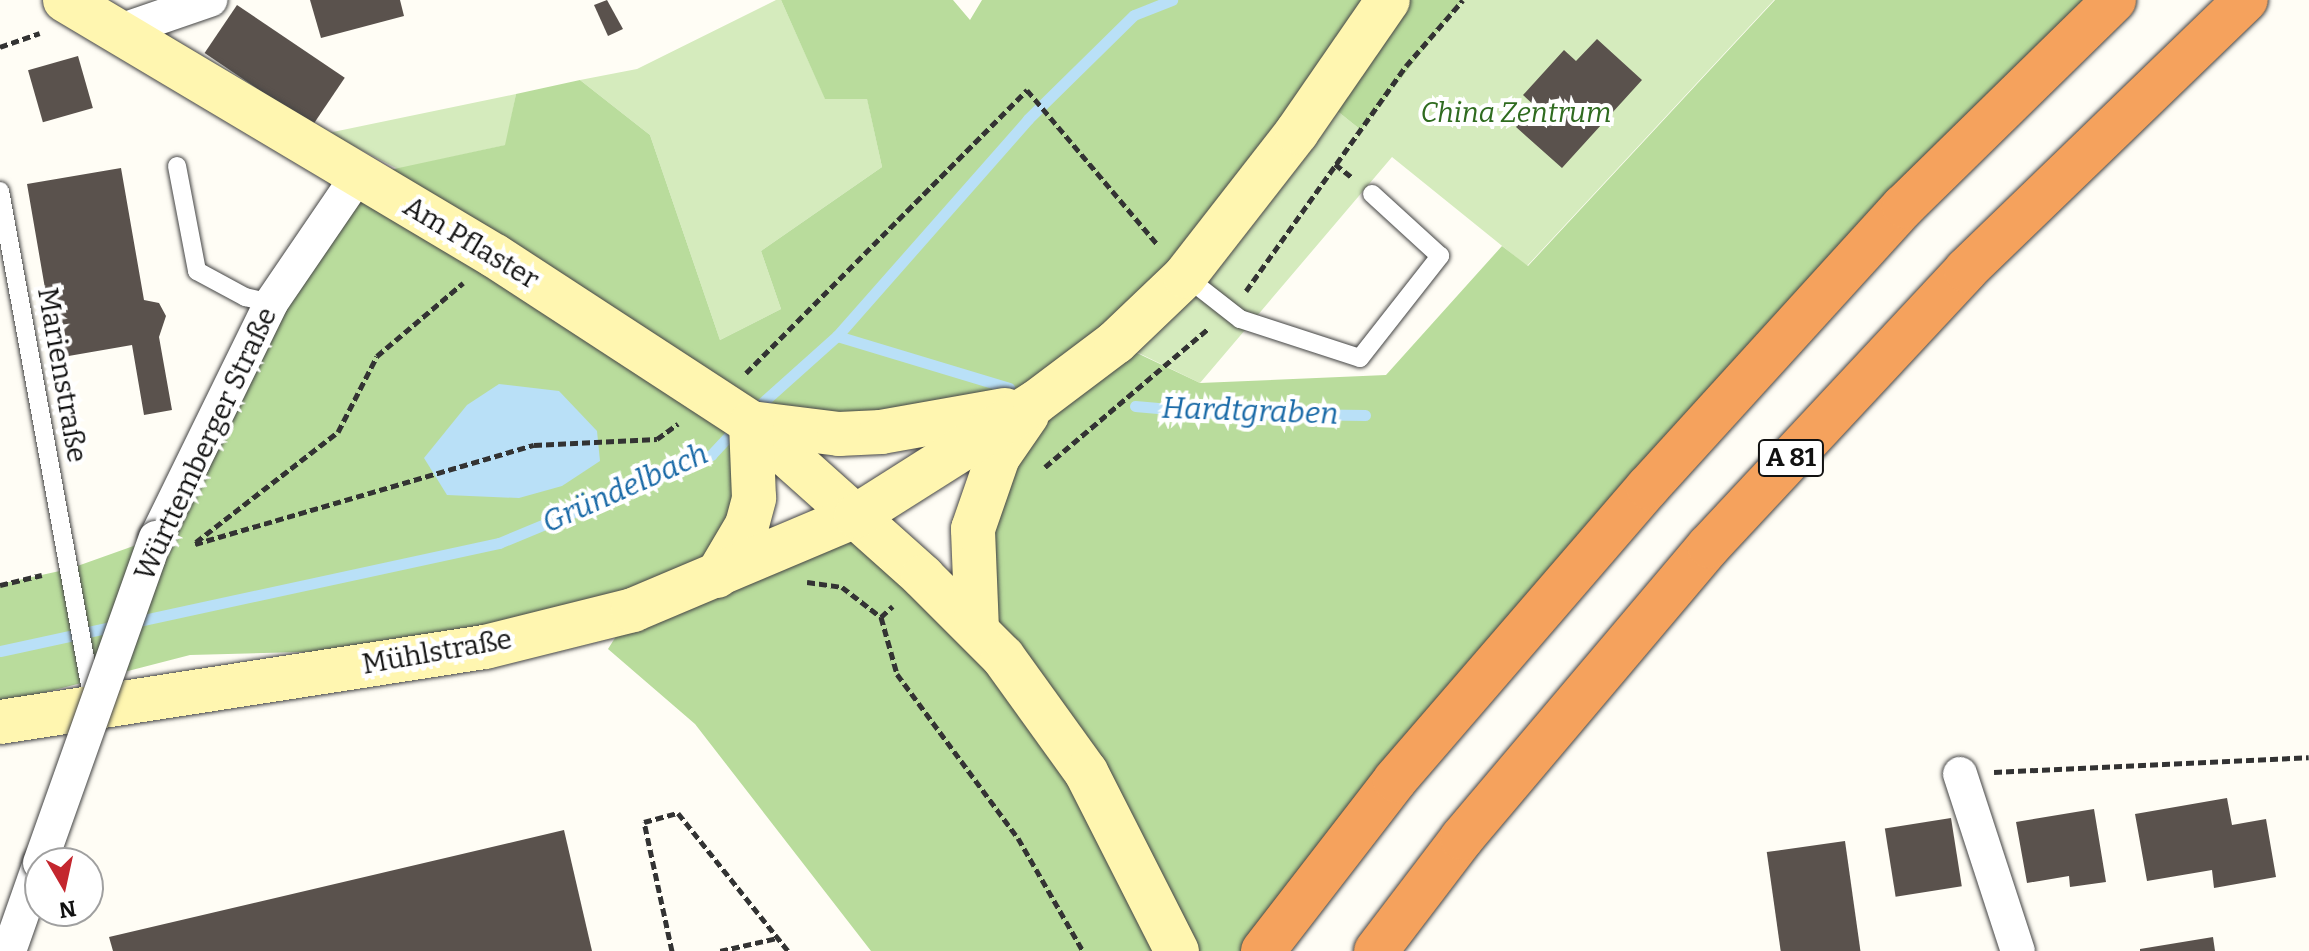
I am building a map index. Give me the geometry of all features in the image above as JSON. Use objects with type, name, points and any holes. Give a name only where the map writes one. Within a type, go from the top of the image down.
[{"type":"highway","points":[[1263,951],[1395,780],[1648,487],[1904,206],[2114,0]]},
{"type":"highway","name":"A 81","points":[[1376,951],[1462,838],[1709,546],[1966,270],[2246,0]]},
{"type":"street","name":"Am Pflaster","points":[[65,0],[114,33],[495,256],[716,397],[751,423],[856,516],[1003,657],[1086,772],[1177,951]]},
{"type":"street","points":[[114,33],[210,0]]},
{"type":"street","points":[[977,630],[973,529],[998,457],[1035,403],[1116,342],[1185,276],[1297,132],[1388,0]]},
{"type":"street","name":"Württemberger Straße","points":[[46,847],[156,538],[271,303],[357,177]]},
{"type":"street","points":[[717,576],[747,525],[754,498],[751,423],[839,434],[881,432],[1035,403]]},
{"type":"street","name":"Mühlstraße","points":[[0,722],[91,689],[485,647],[633,610],[856,516],[1035,403]]},
{"type":"street","points":[[1960,774],[2018,951]]},
{"type":"street","name":"Württemberger Straße","points":[[9,951],[24,908]]},
{"type":"lane","points":[[177,166],[197,271],[245,297],[271,303]]},
{"type":"lane","name":"Marienstraße","points":[[0,191],[91,689]]},
{"type":"lane","points":[[1185,276],[1240,319],[1360,358],[1440,256],[1372,194]]},
{"type":"path","points":[[1027,90],[1136,222]]},
{"type":"path","points":[[191,545],[338,432],[377,356],[495,256]]},
{"type":"path","points":[[0,585],[69,569]]},
{"type":"path","points":[[881,617],[897,674],[1018,838],[1083,951]]},
{"type":"path","points":[[1960,774],[2309,757]]},
{"type":"path","points":[[672,951],[644,822],[678,813],[788,951]]},
{"type":"path","points":[[720,951],[777,938]]},
{"type":"green space","points":[[781,0],[825,98],[867,98],[882,167],[761,251],[781,309],[720,340],[650,135],[580,80],[637,69]]},
{"type":"green space","points":[[781,0],[953,0],[970,20],[982,0],[1463,0],[1361,130],[1321,98],[1116,343],[1200,383],[1386,375],[1502,246],[1528,266],[1775,0],[2118,0],[1648,487],[1263,951],[871,951],[695,724],[608,649],[632,611],[485,647],[190,655],[0,704],[0,584],[69,569],[156,538],[357,177],[505,145],[516,94],[580,80],[650,135],[720,340],[781,309],[761,251],[882,167],[867,99],[825,99]],"holes":[[[1034,404],[973,529],[976,629],[856,516],[718,575],[751,423]]]},
{"type":"green space","name":"China Zentrum","points":[[1463,0],[1774,0],[1527,266],[1392,157],[1200,383],[1116,342],[1321,98],[1361,130]]},
{"type":"green space","points":[[516,94],[506,145],[398,169],[328,133]]},
{"type":"water","points":[[499,384],[559,391],[597,431],[600,461],[562,486],[519,498],[447,495],[424,458],[467,405]]},
{"type":"building","points":[[310,0],[400,0],[404,16],[321,38]]},
{"type":"building","points":[[607,0],[623,29],[608,36],[594,5]]},
{"type":"building","points":[[237,5],[345,78],[312,126],[205,53]]},
{"type":"building","points":[[1597,39],[1642,80],[1562,168],[1516,127],[1535,106],[1523,95],[1564,50],[1576,61]]},
{"type":"building","points":[[78,56],[93,108],[43,122],[28,70]]},
{"type":"building","points":[[121,168],[144,300],[159,303],[166,316],[159,337],[172,410],[144,415],[132,345],[57,358],[27,184]]},
{"type":"building","points":[[2227,798],[2232,825],[2266,819],[2276,877],[2214,888],[2212,870],[2147,881],[2135,814]]},
{"type":"building","points":[[2094,809],[2106,882],[2070,887],[2069,876],[2027,883],[2016,822]]},
{"type":"building","points":[[1951,818],[1962,886],[1896,897],[1885,828]]},
{"type":"building","points":[[564,830],[592,951],[113,951],[109,937]]},
{"type":"building","points":[[1845,841],[1860,951],[1781,951],[1767,852]]},
{"type":"building","points":[[2213,937],[2215,951],[2140,951],[2140,949]]},
{"type":"waterway","name":"Gründelbach","points":[[753,411],[837,336],[1028,119],[1134,15],[1172,0]]},
{"type":"waterway","name":"Hardtgraben","points":[[837,336],[1009,388]]},
{"type":"waterway","name":"Hardtgraben","points":[[1135,406],[1215,413],[1365,415]]},
{"type":"waterway","name":"Gründelbach","points":[[0,651],[499,543],[711,455],[738,426]]}]
